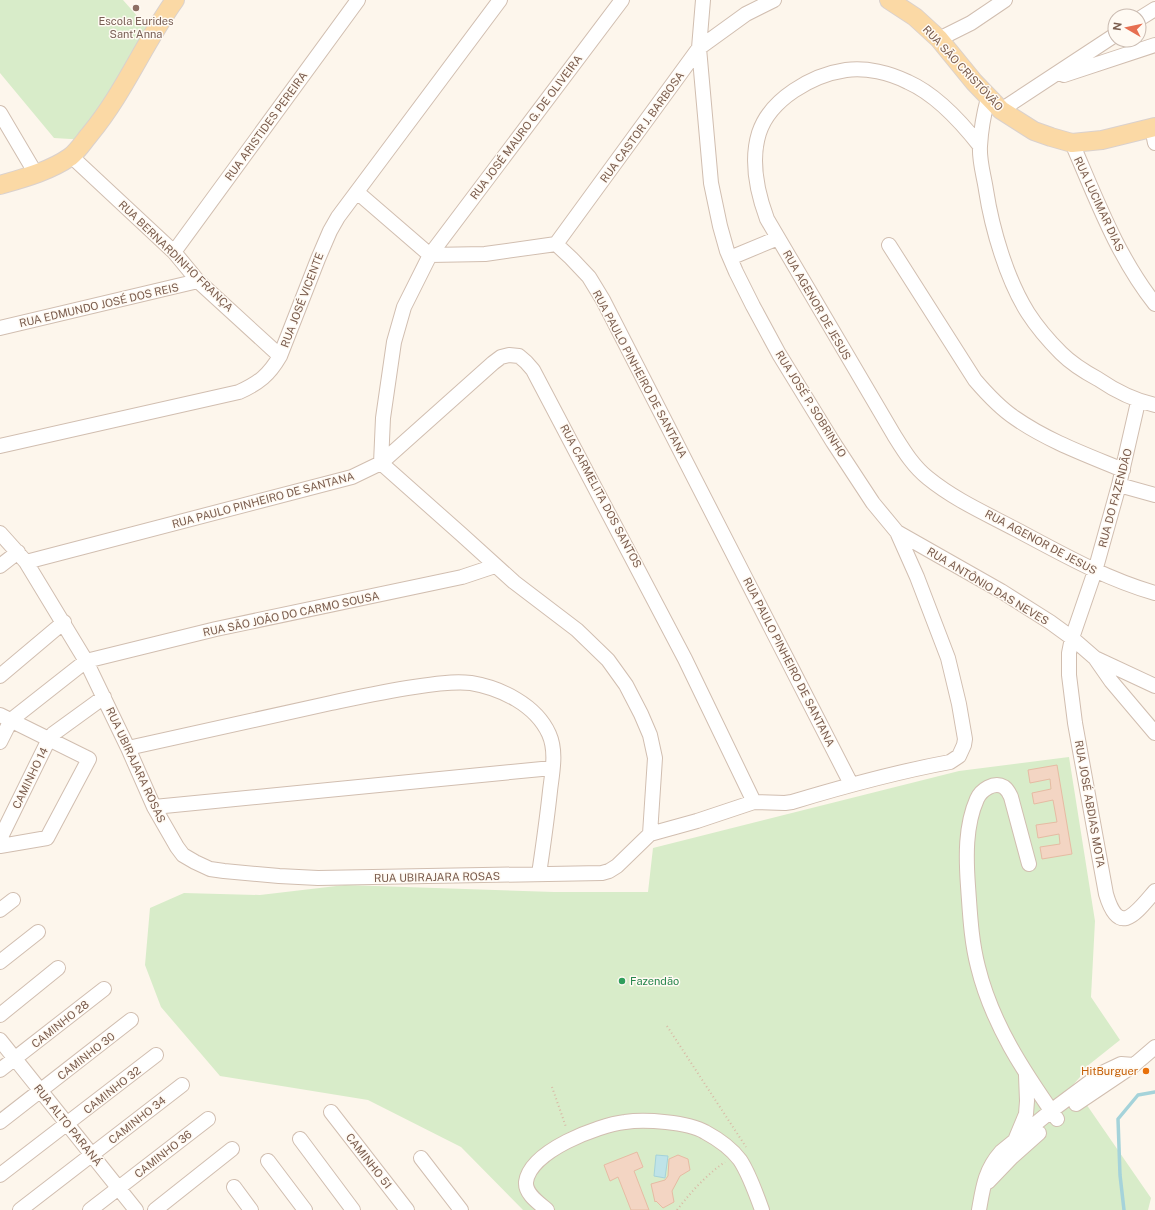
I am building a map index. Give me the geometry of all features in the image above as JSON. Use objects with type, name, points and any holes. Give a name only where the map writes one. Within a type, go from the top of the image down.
[{"type":"main road","points":[[0,185],[36,174],[72,156],[100,122],[120,92],[152,36],[175,0]]},
{"type":"main road","name":"RUA SÃO CRISTÓVÃO","points":[[889,0],[915,17],[939,39],[988,98],[1001,110],[1034,131],[1072,143],[1154,133]]},
{"type":"street","name":"RUA ARISTIDES PEREIRA","points":[[174,252],[358,0]]},
{"type":"street","name":"RUA JOSÉ VICENTE","points":[[0,446],[239,392],[255,384],[265,376],[280,356],[330,231],[338,217],[500,0]]},
{"type":"street","name":"RUA JOSÉ MAURO G. DE OLIVEIRA","points":[[430,254],[622,0]]},
{"type":"street","points":[[699,48],[703,0]]},
{"type":"street","points":[[699,48],[746,14],[774,0]]},
{"type":"street","points":[[939,39],[971,23],[998,2]]},
{"type":"street","points":[[1001,110],[1107,40]]},
{"type":"street","points":[[1046,81],[1155,45]]},
{"type":"street","name":"RUA CASTOR J. BARBOSA","points":[[556,244],[699,48]]},
{"type":"street","name":"RUA JOSÉ P. SOBRINHO","points":[[699,48],[711,184],[720,226],[730,258],[753,306],[783,361],[869,496],[897,532],[927,602],[948,658],[959,704],[964,739],[964,745],[959,756],[950,762],[908,770],[852,784]]},
{"type":"street","name":"RUA AGENOR DE JESUS","points":[[980,146],[967,129],[945,108],[926,93],[904,80],[892,75],[869,71],[847,70],[828,74],[799,86],[782,100],[767,116],[759,132],[755,150],[756,180],[760,201],[767,219],[894,435],[917,468],[927,478],[946,492],[964,502],[1095,571],[1115,580],[1155,593]]},
{"type":"street","points":[[988,98],[983,119],[980,146],[988,206],[1002,256],[1028,314],[1062,354],[1086,372],[1138,402],[1155,405]]},
{"type":"street","points":[[0,113],[36,174]]},
{"type":"street","name":"RUA LUCIMAR DIAS","points":[[1072,143],[1108,226],[1124,257],[1150,287],[1155,304]]},
{"type":"street","name":"RUA BERNARDINHO FRANÇA","points":[[72,156],[174,252],[198,281],[280,356]]},
{"type":"street","points":[[358,192],[430,254],[485,254],[556,244]]},
{"type":"street","points":[[730,258],[778,238]]},
{"type":"street","name":"RUA PAULO PINHEIRO DE SANTANA","points":[[556,244],[589,277],[603,300],[852,784]]},
{"type":"street","points":[[889,245],[975,380],[988,395],[1014,418],[1031,428],[1080,452],[1123,470]]},
{"type":"street","points":[[430,254],[404,307],[394,342],[383,418],[381,464],[495,566],[541,603],[578,630],[608,660],[626,684],[650,735],[655,758],[650,834],[697,822],[754,802],[792,802],[852,784]]},
{"type":"street","name":"RUA EDMUNDO JOSÉ DOS REIS","points":[[0,328],[198,281]]},
{"type":"street","name":"RUA CARMELITA DOS SANTOS","points":[[381,464],[501,357],[509,355],[519,356],[526,362],[533,370],[557,413],[686,659],[754,802]]},
{"type":"street","name":"RUA DO FAZENDÃO","points":[[1072,638],[1095,571],[1123,470],[1138,402]]},
{"type":"street","name":"RUA PAULO PINHEIRO DE SANTANA","points":[[22,557],[352,477],[381,464]]},
{"type":"street","points":[[1119,485],[1155,495]]},
{"type":"street","name":"RUA ANTÔNIO DAS NEVES","points":[[897,532],[1006,594],[1072,638],[1095,658],[1111,681],[1155,733]]},
{"type":"street","name":"RUA UBIRAJARA ROSAS","points":[[0,533],[22,557],[64,622],[86,661],[128,748],[154,807],[177,847],[183,855],[210,869],[250,874],[318,878],[405,878],[602,873],[609,871],[623,861],[650,834]]},
{"type":"street","points":[[0,566],[22,557]]},
{"type":"street","name":"RUA SÃO JOÃO DO CARMO SOUSA","points":[[86,661],[216,630],[462,577],[495,566]]},
{"type":"street","points":[[0,676],[64,622]]},
{"type":"street","name":"RUA JOSÉ ABDIAS MOTA","points":[[1072,638],[1069,653],[1069,675],[1075,723],[1109,905],[1114,914],[1120,919],[1125,919],[1135,913],[1155,891]]},
{"type":"street","points":[[1095,658],[1155,686]]},
{"type":"street","points":[[0,742],[6,718],[86,661]]},
{"type":"street","points":[[128,748],[382,692],[430,684],[457,682],[489,687],[504,692],[532,712],[544,725],[549,734],[553,749],[547,818],[538,874]]},
{"type":"street","points":[[49,739],[53,734],[104,697]]},
{"type":"street","points":[[0,846],[47,838],[89,759],[6,718]]},
{"type":"street","name":"CAMINHO 14","points":[[0,839],[49,739]]},
{"type":"street","points":[[154,807],[552,768]]},
{"type":"street","points":[[1029,864],[1008,790],[1003,786],[986,788],[979,795],[975,804],[968,842],[967,863],[971,929],[978,967],[987,995],[1006,1039],[1026,1075],[1054,1115]]},
{"type":"street","points":[[0,910],[13,900]]},
{"type":"street","points":[[0,962],[38,932]]},
{"type":"street","points":[[0,1015],[58,968]]},
{"type":"street","name":"CAMINHO 28","points":[[0,1070],[104,989]]},
{"type":"street","name":"CAMINHO 30","points":[[0,1122],[131,1020]]},
{"type":"street","name":"RUA ALTO PARANÁ","points":[[0,1040],[136,1210]]},
{"type":"street","points":[[979,1210],[988,1170],[1001,1152],[1014,1141],[1054,1115],[1085,1092],[1102,1073],[1120,1064],[1134,1065],[1155,1047]]},
{"type":"street","name":"CAMINHO 32","points":[[0,1175],[156,1055]]},
{"type":"street","points":[[1014,1141],[1026,1114],[1026,1075]]},
{"type":"street","name":"CAMINHO 34","points":[[20,1210],[92,1156],[182,1085]]},
{"type":"street","name":"CAMINHO 51","points":[[331,1112],[407,1210]]},
{"type":"street","points":[[985,1186],[994,1174],[1054,1115]]},
{"type":"street","name":"CAMINHO 36","points":[[90,1210],[208,1119]]},
{"type":"street","points":[[547,1210],[530,1194],[526,1183],[531,1169],[545,1154],[570,1140],[591,1131],[624,1122],[647,1121],[672,1122],[703,1130],[724,1144],[740,1161],[762,1210]]},
{"type":"street","points":[[300,1139],[353,1210]]},
{"type":"street","points":[[155,1210],[232,1149]]},
{"type":"street","points":[[421,1158],[461,1210]]},
{"type":"street","points":[[268,1161],[305,1210]]},
{"type":"street","points":[[234,1187],[251,1210]]},
{"type":"path","points":[[552,1087],[570,1140]]},
{"type":"green space","points":[[0,0],[123,0],[154,35],[87,140],[54,138],[0,73]]},
{"type":"green space","name":"Fazendão","points":[[1069,757],[1095,921],[1091,997],[1120,1040],[1081,1071],[1080,1077],[1073,1085],[1151,1198],[1148,1210],[523,1210],[461,1147],[368,1100],[220,1076],[161,1007],[145,965],[150,908],[184,893],[260,895],[345,885],[554,892],[648,892],[653,848],[959,771]]},
{"type":"water","points":[[656,1155],[668,1156],[665,1178],[654,1176]]},
{"type":"building","points":[[1057,765],[1072,854],[1042,859],[1040,847],[1060,844],[1059,834],[1038,838],[1036,825],[1057,822],[1053,800],[1034,804],[1032,793],[1051,789],[1050,779],[1030,783],[1028,770]]},
{"type":"building","points":[[637,1152],[643,1167],[634,1171],[649,1210],[631,1210],[618,1177],[610,1181],[604,1165]]},
{"type":"building","points":[[678,1155],[688,1159],[690,1170],[680,1176],[672,1191],[674,1202],[663,1208],[656,1201],[655,1202],[651,1184],[665,1180],[668,1176],[669,1159]]},
{"type":"waterway","points":[[1124,1210],[1120,1175],[1118,1119],[1138,1095],[1155,1092]]},
{"type":"place","name":"Escola Eurides Sant'Anna","points":[[136,8]]},
{"type":"place","name":"Fazendão","points":[[622,981]]},
{"type":"place","name":"HitBurguer","points":[[1146,1071]]}]
